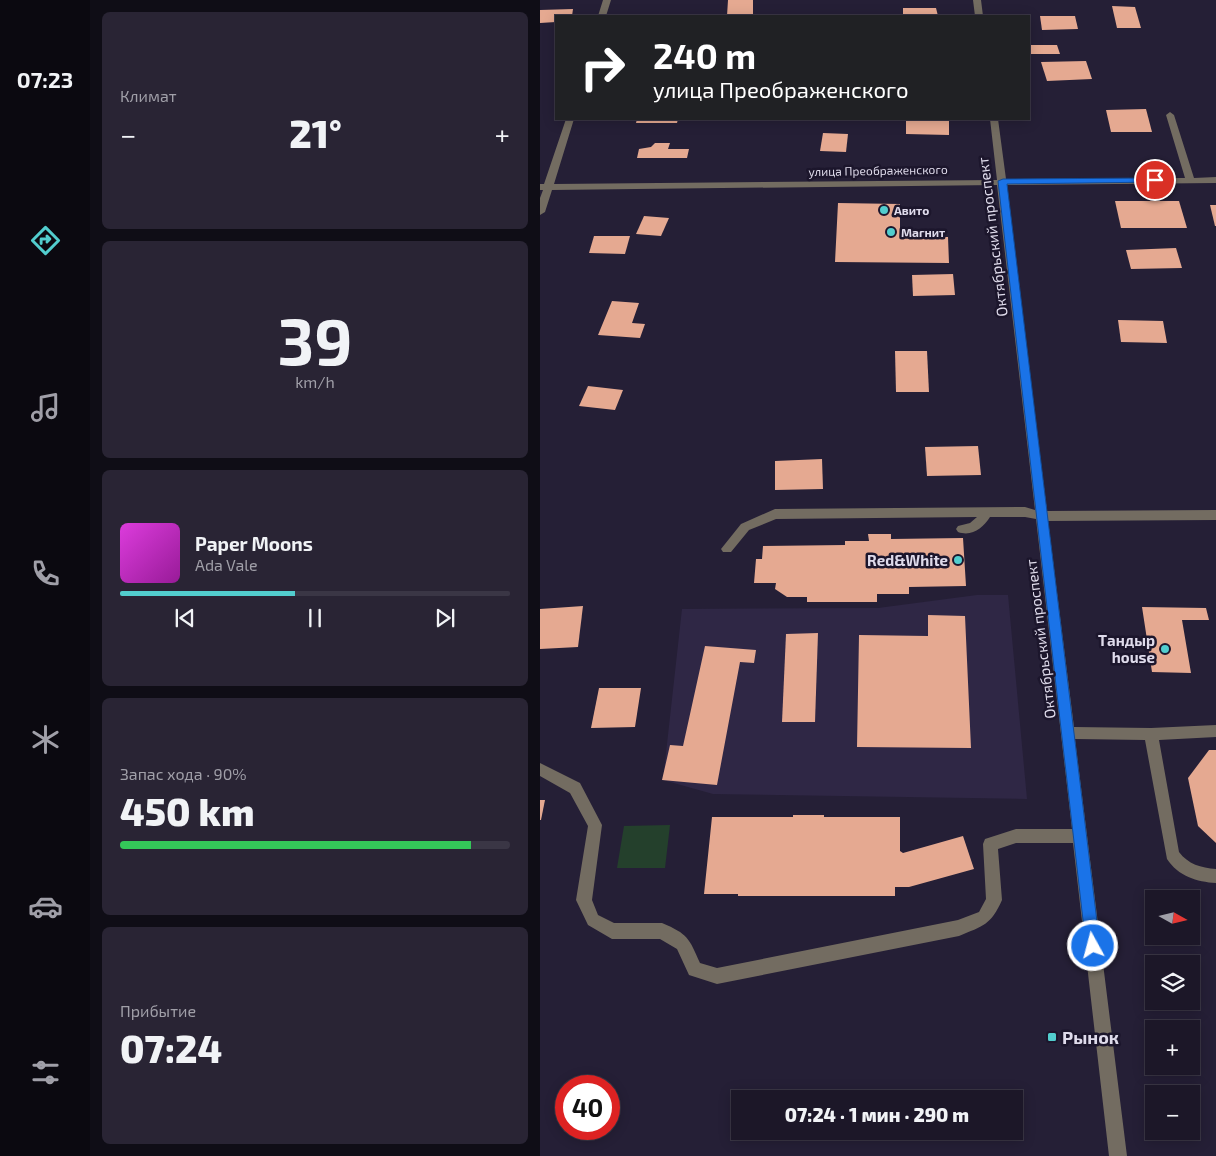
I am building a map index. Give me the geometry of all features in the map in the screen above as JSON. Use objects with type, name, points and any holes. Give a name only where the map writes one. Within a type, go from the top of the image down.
[{"type":"street","points":[[602,15],[607,0]]},
{"type":"street","points":[[977,0],[979,15]]},
{"type":"street","points":[[1170,115],[1190,180]]},
{"type":"street","points":[[540,212],[544,187],[570,120]]},
{"type":"street","name":"Октябрьский проспект","points":[[994,120],[1003,181],[1118,1156]]},
{"type":"street","name":"улица Преображенского","points":[[544,187],[1216,180]]},
{"type":"street","points":[[962,529],[970,529],[978,525],[987,512]]},
{"type":"street","points":[[727,549],[745,527],[775,514],[1025,512],[1042,516],[1216,515]]},
{"type":"street","points":[[1068,733],[1151,734],[1216,731]]},
{"type":"street","points":[[1151,734],[1172,854],[1177,862],[1203,876],[1216,876]]},
{"type":"street","points":[[540,768],[575,788],[595,825],[584,900],[592,920],[612,931],[662,931],[682,943],[696,969],[717,976],[960,928],[984,917],[994,900],[990,844],[1016,836],[1080,836]]},
{"type":"shaded area","points":[[977,595],[1008,595],[1027,799],[713,794],[663,780],[682,609],[878,608]]},
{"type":"green space","points":[[670,825],[665,868],[617,868],[624,826]]},
{"type":"building","points":[[728,0],[753,0],[753,15],[727,15]]},
{"type":"building","points":[[1112,6],[1135,7],[1141,28],[1117,28]]},
{"type":"building","points":[[903,8],[936,8],[938,15],[903,15]]},
{"type":"building","points":[[573,9],[572,15],[555,15],[555,22],[540,23],[540,10]]},
{"type":"building","points":[[1040,16],[1075,16],[1078,29],[1042,30]]},
{"type":"building","points":[[1030,45],[1057,45],[1060,54],[1030,54]]},
{"type":"building","points":[[1086,61],[1092,79],[1047,81],[1041,62]]},
{"type":"building","points":[[1146,109],[1152,132],[1111,132],[1106,110]]},
{"type":"building","points":[[637,120],[678,120],[677,123],[636,123]]},
{"type":"building","points":[[906,120],[949,120],[949,135],[906,134]]},
{"type":"building","points":[[823,133],[848,134],[846,152],[820,151]]},
{"type":"building","points":[[655,143],[670,143],[668,149],[689,149],[687,158],[637,158],[639,149],[651,147]]},
{"type":"building","points":[[1115,201],[1179,201],[1187,228],[1121,228]]},
{"type":"building","points":[[838,203],[900,204],[900,237],[948,237],[949,263],[835,262]]},
{"type":"building","points":[[1210,205],[1216,205],[1216,226],[1215,226]]},
{"type":"building","points":[[644,216],[669,218],[661,236],[636,234]]},
{"type":"building","points":[[594,236],[630,236],[625,254],[589,253]]},
{"type":"building","points":[[1176,248],[1182,268],[1131,269],[1126,250]]},
{"type":"building","points":[[953,274],[955,295],[913,296],[912,275]]},
{"type":"building","points":[[612,301],[639,303],[632,323],[645,324],[640,338],[598,335]]},
{"type":"building","points":[[1118,320],[1163,321],[1167,343],[1121,342]]},
{"type":"building","points":[[895,351],[927,351],[929,392],[896,392]]},
{"type":"building","points":[[588,386],[623,390],[615,410],[579,406]]},
{"type":"building","points":[[978,446],[981,475],[927,476],[925,447]]},
{"type":"building","points":[[822,459],[823,489],[775,490],[775,461]]},
{"type":"building","points":[[868,534],[891,534],[891,539],[963,538],[966,586],[909,587],[909,594],[877,594],[877,602],[807,602],[807,597],[787,597],[775,589],[776,583],[754,583],[756,559],[762,559],[763,546],[845,545],[845,541],[869,541]]},
{"type":"building","points":[[583,606],[578,647],[540,649],[540,609]]},
{"type":"building","points":[[1142,607],[1206,608],[1209,620],[1182,620],[1191,673],[1152,672]]},
{"type":"building","points":[[928,615],[965,616],[971,748],[857,747],[859,635],[928,636]]},
{"type":"building","points":[[818,633],[815,722],[782,722],[786,634]]},
{"type":"building","points":[[705,646],[756,650],[754,663],[740,662],[717,785],[662,780],[670,745],[683,746]]},
{"type":"building","points":[[599,688],[641,688],[635,727],[591,728]]},
{"type":"building","points":[[1209,750],[1216,750],[1216,843],[1198,826],[1188,778]]},
{"type":"building","points":[[540,800],[545,800],[541,820],[540,820]]},
{"type":"building","points":[[793,815],[900,817],[900,851],[903,853],[963,836],[974,869],[909,887],[895,887],[895,896],[738,896],[738,894],[704,894],[712,817],[793,817]]},
{"type":"place","name":"Авито","points":[[884,210]]},
{"type":"place","name":"Магнит","points":[[891,232]]},
{"type":"place","name":"Red&White","points":[[958,560]]},
{"type":"place","name":"Тандыр house","points":[[1165,649]]},
{"type":"place","name":"Рынок","points":[[1052,1037]]},
{"type":"route","points":[[1093,946],[1003,181],[1155,180]]}]
